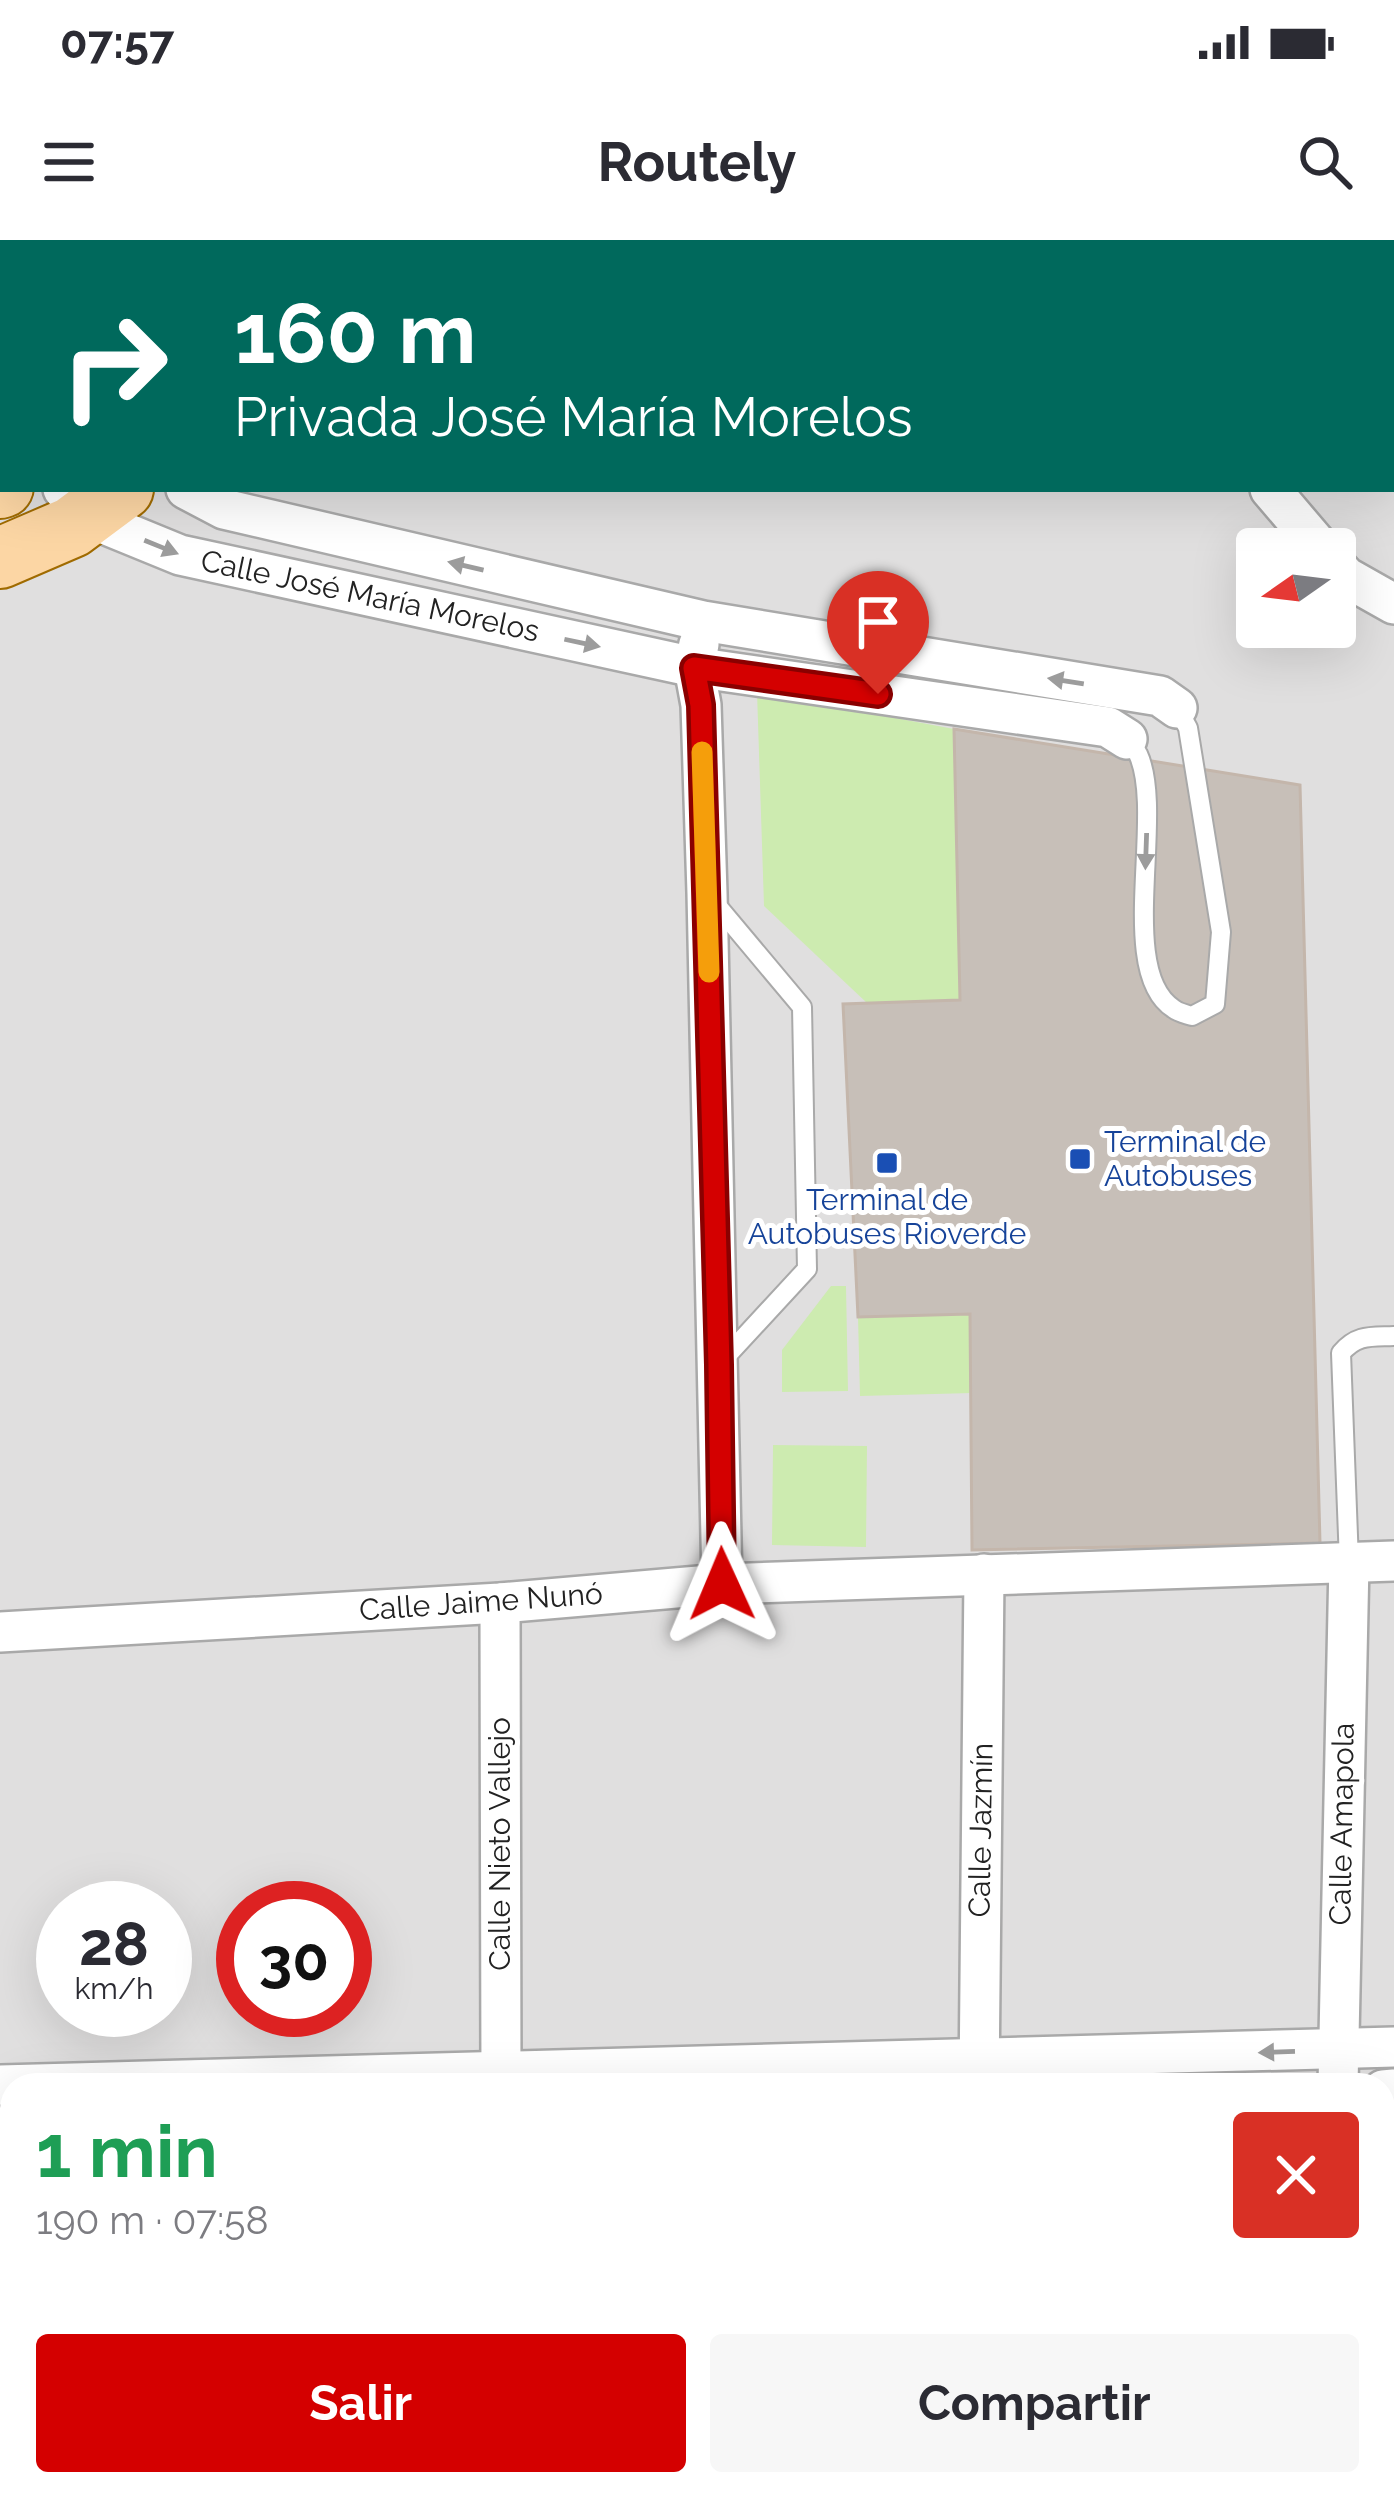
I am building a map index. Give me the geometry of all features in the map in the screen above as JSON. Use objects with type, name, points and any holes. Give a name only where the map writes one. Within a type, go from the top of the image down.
[{"type":"main road","points":[[0,558],[73,527],[91,498]]},
{"type":"street","name":"Calle José María Morelos","points":[[192,492],[224,509],[703,621],[1160,696],[1178,709]]},
{"type":"street","points":[[1273,492],[1304,528]]},
{"type":"street","name":"Calle José María Morelos","points":[[91,498],[180,555],[694,668],[1108,727],[1127,739]]},
{"type":"street","points":[[1356,583],[1394,604]]},
{"type":"street","points":[[703,621],[694,668],[701,705],[707,893],[722,1584]]},
{"type":"street","name":"Calle Amapola","points":[[1337,2067],[1348,1562]]},
{"type":"street","name":"Calle Jaime Nunó","points":[[0,1632],[500,1603],[722,1584],[1394,1562]]},
{"type":"street","name":"Calle Jazmín","points":[[978,2073],[984,1574]]},
{"type":"street","name":"Calle Nieto Vallejo","points":[[500,1603],[501,2073]]},
{"type":"street","points":[[978,2073],[1337,2067],[1394,2047]]},
{"type":"lane","points":[[1127,739],[1138,754],[1147,795],[1143,931],[1153,983],[1171,1008],[1192,1016],[1215,1004],[1221,932],[1188,728],[1178,709]]},
{"type":"lane","points":[[707,893],[802,1007],[807,1269],[719,1365]]},
{"type":"lane","points":[[1348,1562],[1341,1353],[1351,1342],[1365,1337],[1394,1336]]},
{"type":"shaded area","points":[[0,492],[1394,492],[1394,2073],[0,2073]]},
{"type":"green space","points":[[757,692],[954,729],[960,1000],[867,1003],[764,906]]},
{"type":"green space","points":[[831,1286],[846,1286],[848,1391],[782,1392],[782,1350]]},
{"type":"green space","points":[[970,1314],[972,1393],[860,1396],[858,1317]]},
{"type":"green space","points":[[773,1445],[867,1446],[866,1547],[772,1545]]},
{"type":"building","name":"Terminal de Autobuses","points":[[954,729],[1300,785],[1320,1543],[972,1550],[970,1314],[858,1317],[843,1004],[960,1000]]},
{"type":"slow traffic","points":[[702,752],[709,972]]},
{"type":"place","name":"Terminal de Autobuses","points":[[1080,1159]]},
{"type":"place","name":"Terminal de Autobuses Rioverde","points":[[887,1163]]},
{"type":"route","points":[[722,1584],[701,705],[694,668],[878,694]]}]
